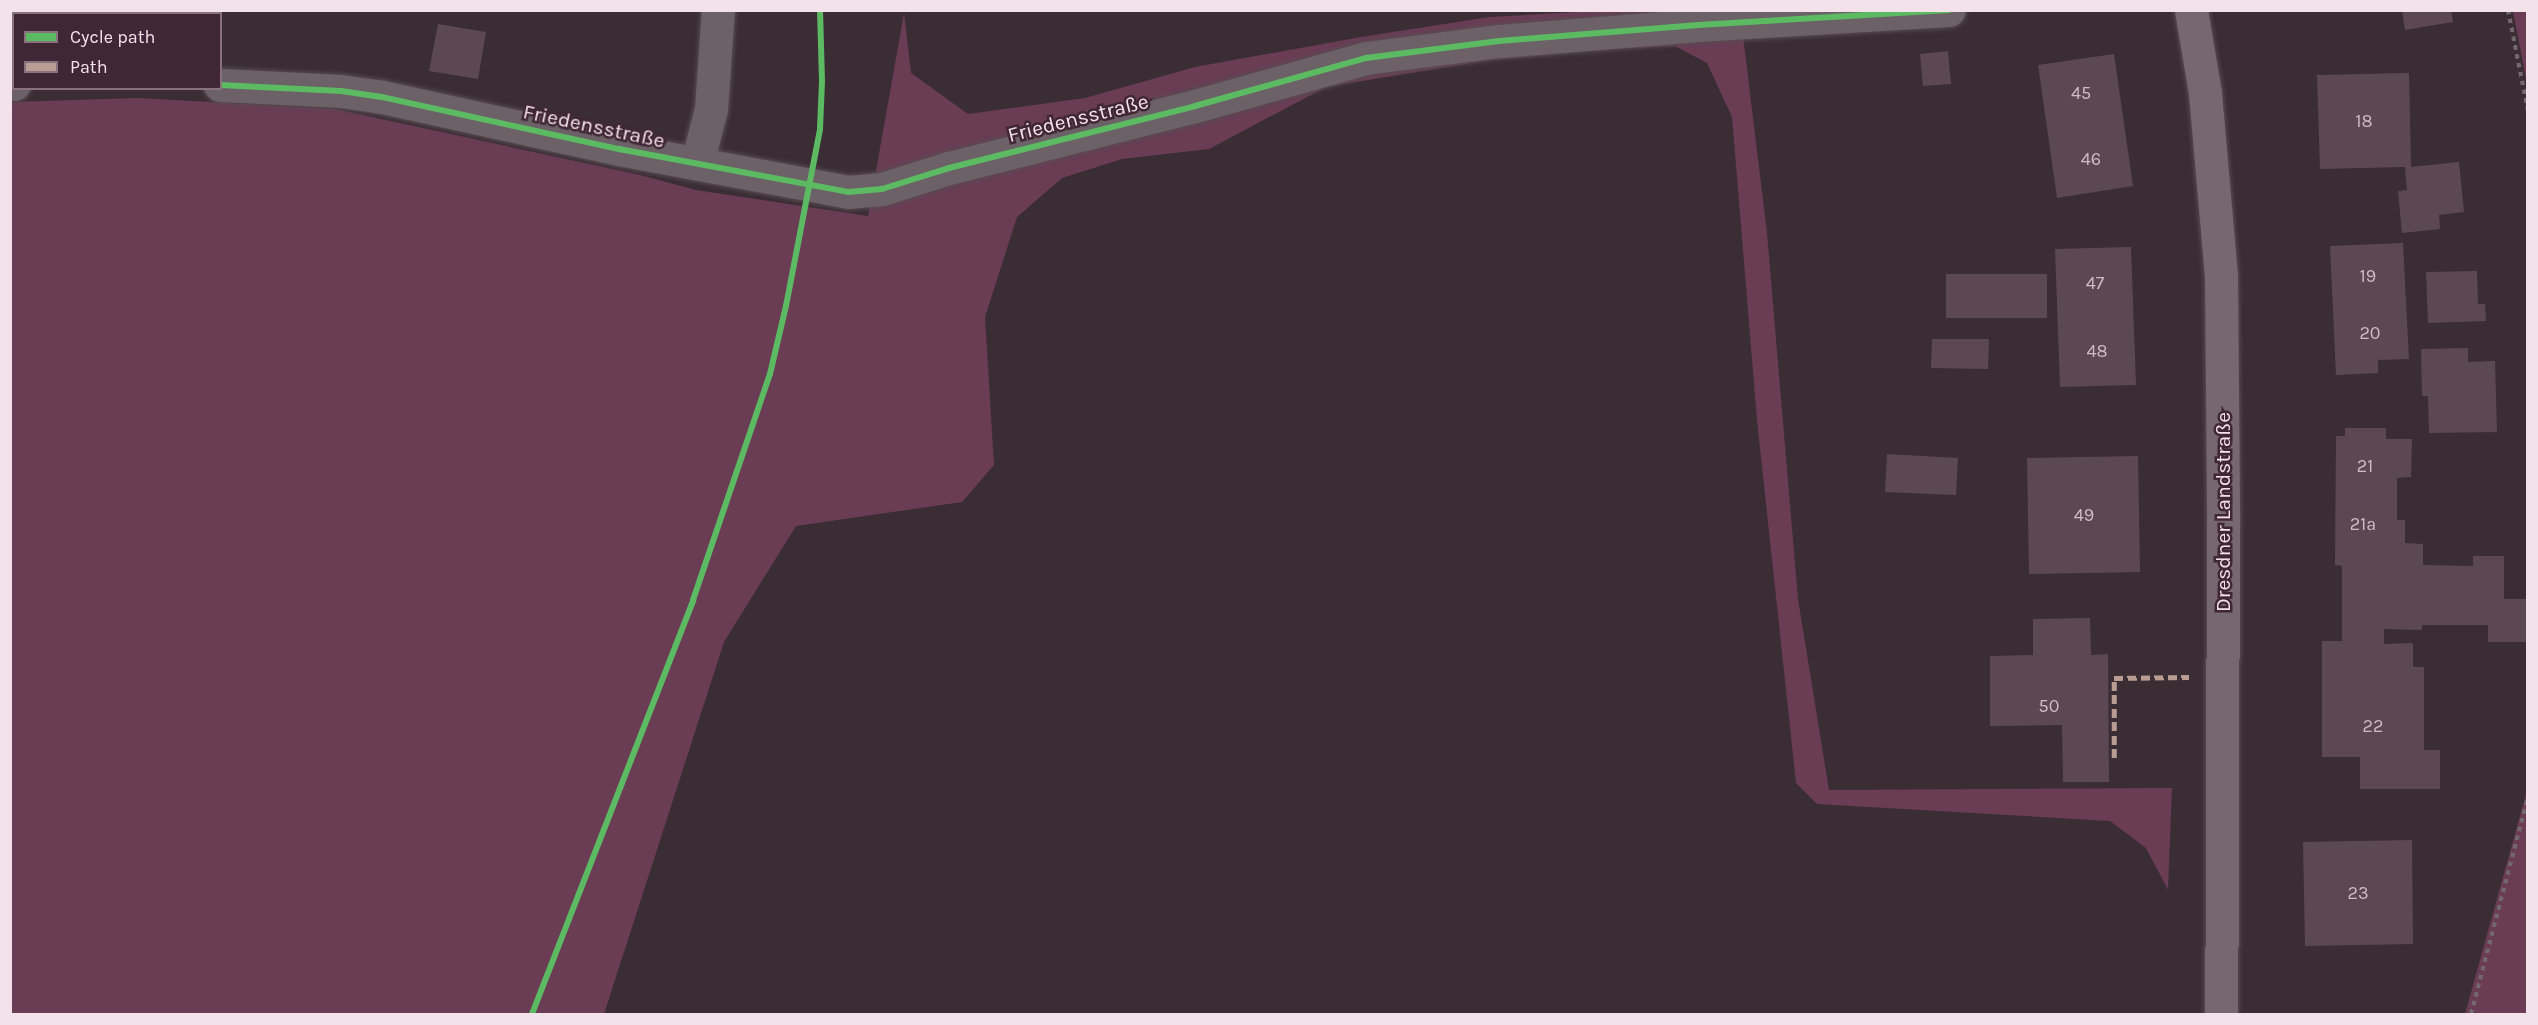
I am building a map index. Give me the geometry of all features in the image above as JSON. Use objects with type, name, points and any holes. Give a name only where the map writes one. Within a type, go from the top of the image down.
[{"type":"street","points":[[697,163],[711,109],[718,10]]},
{"type":"street","name":"Friedensstraße","points":[[222,85],[341,91],[382,97],[619,149],[848,192],[882,189],[949,168],[1194,106],[1366,58],[1499,41],[1698,25],[1949,10]]},
{"type":"street","name":"Dresdner Landstraße","points":[[2192,10],[2205,93],[2221,275],[2223,522],[2221,1014]]},
{"type":"path","points":[[2508,10],[2528,111]]},
{"type":"path","points":[[2471,1014],[2528,797]]},
{"type":"shaded area","points":[[1613,10],[1740,11],[1767,233],[1798,599],[1829,790],[2172,788],[2168,890],[2146,848],[2110,821],[1817,804],[1796,783],[1757,420],[1732,117],[1707,63],[1675,46],[1612,49],[1483,61],[1326,87],[1209,149],[1122,159],[1062,178],[1017,217],[985,317],[994,465],[962,502],[796,526],[724,642],[604,1014],[11,1014],[10,102],[138,98],[335,109],[640,175],[696,190],[868,216],[904,13],[911,73],[968,114],[1085,98],[1195,67],[1361,37],[1489,17]]},
{"type":"shaded area","points":[[2513,11],[2527,11],[2527,84]]},
{"type":"shaded area","points":[[2527,791],[2527,1014],[2465,1014]]},
{"type":"building","points":[[2402,10],[2451,10],[2453,22],[2405,30]]},
{"type":"building","points":[[438,24],[486,32],[478,79],[429,71]]},
{"type":"building","points":[[1948,51],[1951,84],[1923,86],[1920,54]]},
{"type":"building","points":[[2114,54],[2133,186],[2057,198],[2038,65]]},
{"type":"building","points":[[2409,73],[2411,167],[2459,162],[2464,212],[2439,215],[2440,229],[2402,233],[2398,191],[2407,190],[2405,167],[2320,169],[2317,75]]},
{"type":"building","points":[[2403,243],[2409,359],[2378,360],[2378,373],[2336,375],[2330,246]]},
{"type":"building","points":[[2131,247],[2136,385],[2060,387],[2055,249]]},
{"type":"building","points":[[2477,271],[2478,304],[2485,304],[2486,321],[2428,323],[2426,272]]},
{"type":"building","points":[[1946,274],[2047,274],[2047,318],[1946,318]]},
{"type":"building","points":[[1932,339],[1989,339],[1988,369],[1931,368]]},
{"type":"building","points":[[2468,348],[2468,362],[2495,361],[2497,432],[2429,433],[2428,396],[2422,396],[2421,349]]},
{"type":"building","points":[[2345,428],[2386,428],[2386,439],[2412,439],[2411,477],[2397,478],[2397,520],[2405,520],[2405,543],[2423,544],[2423,565],[2473,566],[2473,556],[2504,556],[2504,599],[2528,599],[2528,642],[2488,642],[2488,625],[2422,625],[2422,630],[2384,629],[2384,644],[2413,643],[2413,667],[2424,667],[2424,750],[2440,750],[2440,789],[2360,789],[2360,757],[2322,757],[2322,641],[2342,641],[2342,566],[2335,565],[2336,436],[2345,436]]},
{"type":"building","points":[[1887,454],[1958,458],[1956,495],[1885,492]]},
{"type":"building","points":[[2138,456],[2140,572],[2029,574],[2027,458]]},
{"type":"building","points":[[2090,618],[2091,655],[2108,654],[2109,782],[2063,782],[2062,725],[1990,726],[1990,656],[2033,655],[2033,619]]},
{"type":"building","points":[[2412,840],[2413,944],[2305,946],[2303,842]]},
{"type":"marked path","points":[[2114,758],[2114,678],[2189,677]]},
{"type":"cycle path","points":[[532,1014],[693,600],[770,374],[786,306],[820,129],[822,81],[820,10]]},
{"type":"cycle path","points":[[222,85],[341,91],[382,97],[619,149],[848,192],[882,189],[949,168],[1195,106],[1366,58],[1499,41],[1698,25],[1949,10]]}]
